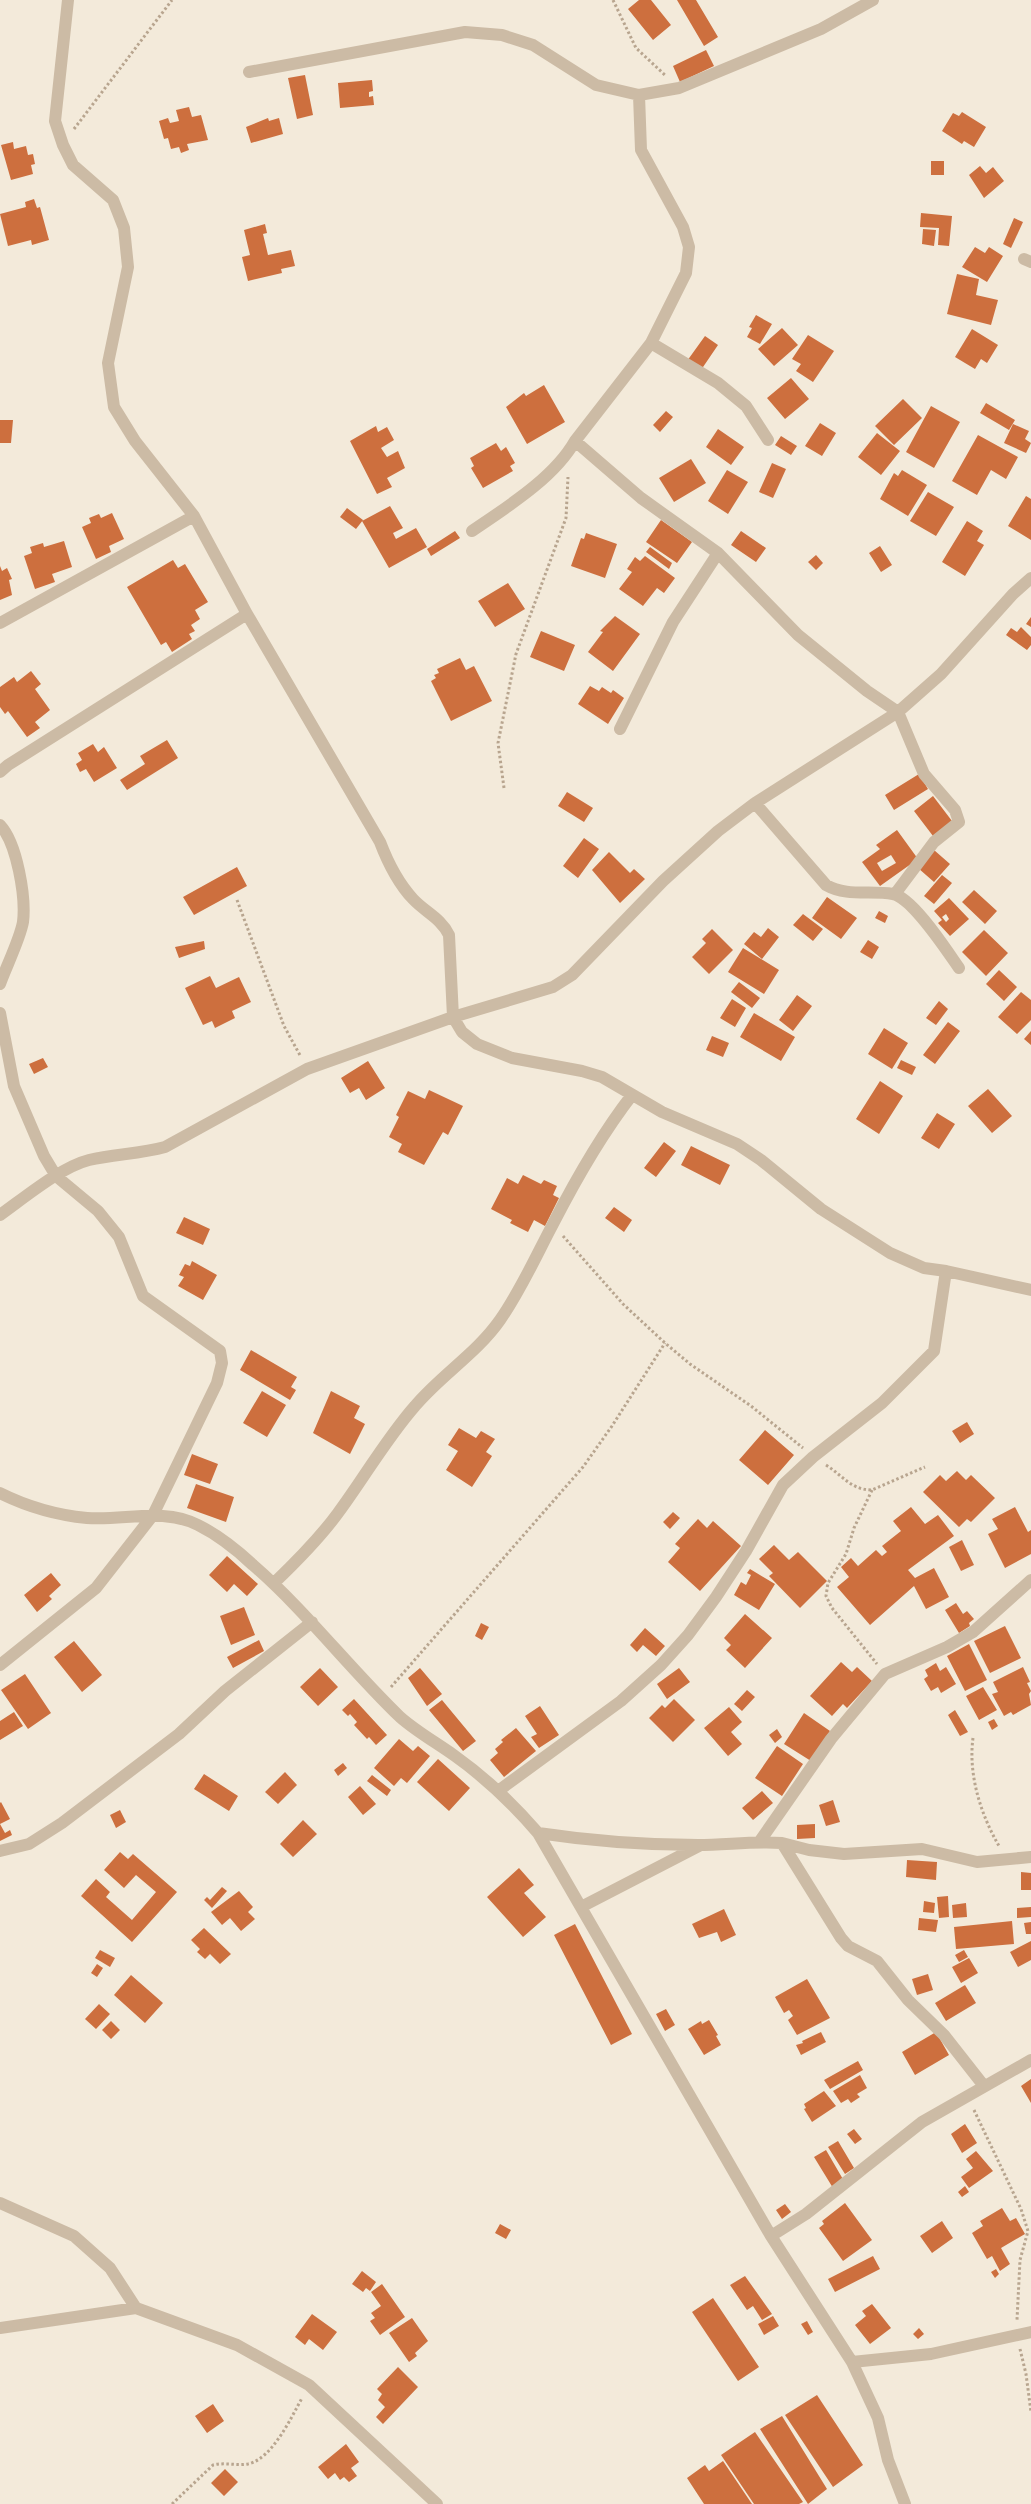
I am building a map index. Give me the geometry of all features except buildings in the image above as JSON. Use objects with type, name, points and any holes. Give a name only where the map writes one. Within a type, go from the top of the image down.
[{"type":"street","points":[[68,0],[55,121],[62,145],[74,165],[113,200],[124,228],[128,267],[108,363],[114,407],[135,441],[194,516],[246,614],[380,842],[392,872],[413,899],[444,924],[448,935],[453,1017],[462,1032],[477,1044],[512,1058],[582,1071],[602,1077],[685,1123],[737,1144],[761,1160],[821,1209],[890,1253],[924,1268],[1031,1290]]},
{"type":"street","points":[[249,72],[465,32],[502,35],[533,45],[596,85],[639,95],[679,88],[821,29],[873,0]]},
{"type":"street","points":[[472,531],[522,497],[568,454],[651,343],[686,273],[690,247],[683,227],[641,150],[639,95]]},
{"type":"street","points":[[651,343],[718,383],[746,406],[768,440]]},
{"type":"street","points":[[576,441],[641,498],[718,553],[798,635],[867,691],[898,712],[924,774],[955,810],[959,822],[934,842],[895,894]]},
{"type":"street","points":[[0,623],[194,516]]},
{"type":"street","points":[[620,728],[672,622],[718,553]]},
{"type":"street","points":[[0,1215],[56,1176],[88,1160],[146,1153],[165,1147],[307,1069],[453,1017],[553,987],[572,975],[663,881],[718,831],[755,803],[898,712],[942,674],[1013,594],[1031,578]]},
{"type":"street","points":[[0,772],[8,765],[246,614]]},
{"type":"street","points":[[755,803],[826,885],[837,892],[895,894],[924,918],[959,968]]},
{"type":"street","points":[[0,825],[6,831],[20,866],[23,922],[0,984]]},
{"type":"street","points":[[0,1012],[14,1086],[44,1156],[56,1176],[98,1211],[119,1237],[143,1296],[220,1352],[222,1363],[218,1383],[153,1515],[96,1588],[0,1664]]},
{"type":"street","points":[[274,1583],[310,1548],[338,1514],[404,1419],[424,1394],[475,1349],[500,1320],[528,1273],[552,1225],[608,1125],[632,1095]]},
{"type":"street","points":[[498,1791],[621,1701],[661,1665],[688,1635],[716,1597],[746,1551],[783,1485],[813,1456],[882,1403],[934,1351],[946,1271]]},
{"type":"street","points":[[0,1493],[41,1509],[87,1518],[153,1515],[175,1517],[198,1524],[237,1550],[274,1583],[381,1698],[421,1734],[455,1756],[498,1791],[538,1833],[685,2091],[771,2236],[852,2362],[878,2418],[888,2460],[906,2504]]},
{"type":"street","points":[[760,1841],[831,1739],[885,1674],[947,1647],[973,1632],[1031,1580]]},
{"type":"street","points":[[0,1851],[29,1844],[62,1823],[178,1734],[225,1691],[312,1622]]},
{"type":"street","points":[[538,1833],[634,1844],[701,1845],[760,1841],[844,1854],[922,1849],[977,1862],[1031,1857]]},
{"type":"street","points":[[782,1843],[841,1938],[848,1946],[877,1961],[908,2000],[954,2047],[984,2086]]},
{"type":"street","points":[[581,1906],[701,1845]]},
{"type":"street","points":[[771,2236],[806,2214],[922,2122],[1031,2060]]},
{"type":"street","points":[[0,2203],[74,2236],[110,2268],[136,2308]]},
{"type":"street","points":[[0,2328],[136,2308],[237,2345],[309,2385],[437,2504]]},
{"type":"street","points":[[852,2362],[931,2354],[1031,2332]]},
{"type":"path","points":[[62,145],[172,0]]},
{"type":"path","points":[[613,0],[636,48],[679,88]]},
{"type":"path","points":[[504,788],[498,744],[516,654],[566,518],[568,454]]},
{"type":"path","points":[[237,900],[284,1026],[307,1069]]},
{"type":"path","points":[[552,1225],[623,1304],[665,1343],[690,1364],[752,1406],[857,1489],[872,1490],[924,1467]]},
{"type":"path","points":[[381,1698],[583,1467],[612,1426],[665,1343]]},
{"type":"path","points":[[872,1490],[854,1528],[846,1554],[828,1583],[826,1596],[832,1608],[885,1674]]},
{"type":"path","points":[[973,1738],[971,1750],[974,1780],[987,1818],[1006,1860]]},
{"type":"path","points":[[968,2096],[1021,2209],[1028,2231],[1020,2260],[1016,2336],[1026,2374],[1031,2412]]},
{"type":"path","points":[[172,2504],[213,2464],[247,2464],[262,2457],[282,2433],[309,2385]]}]
